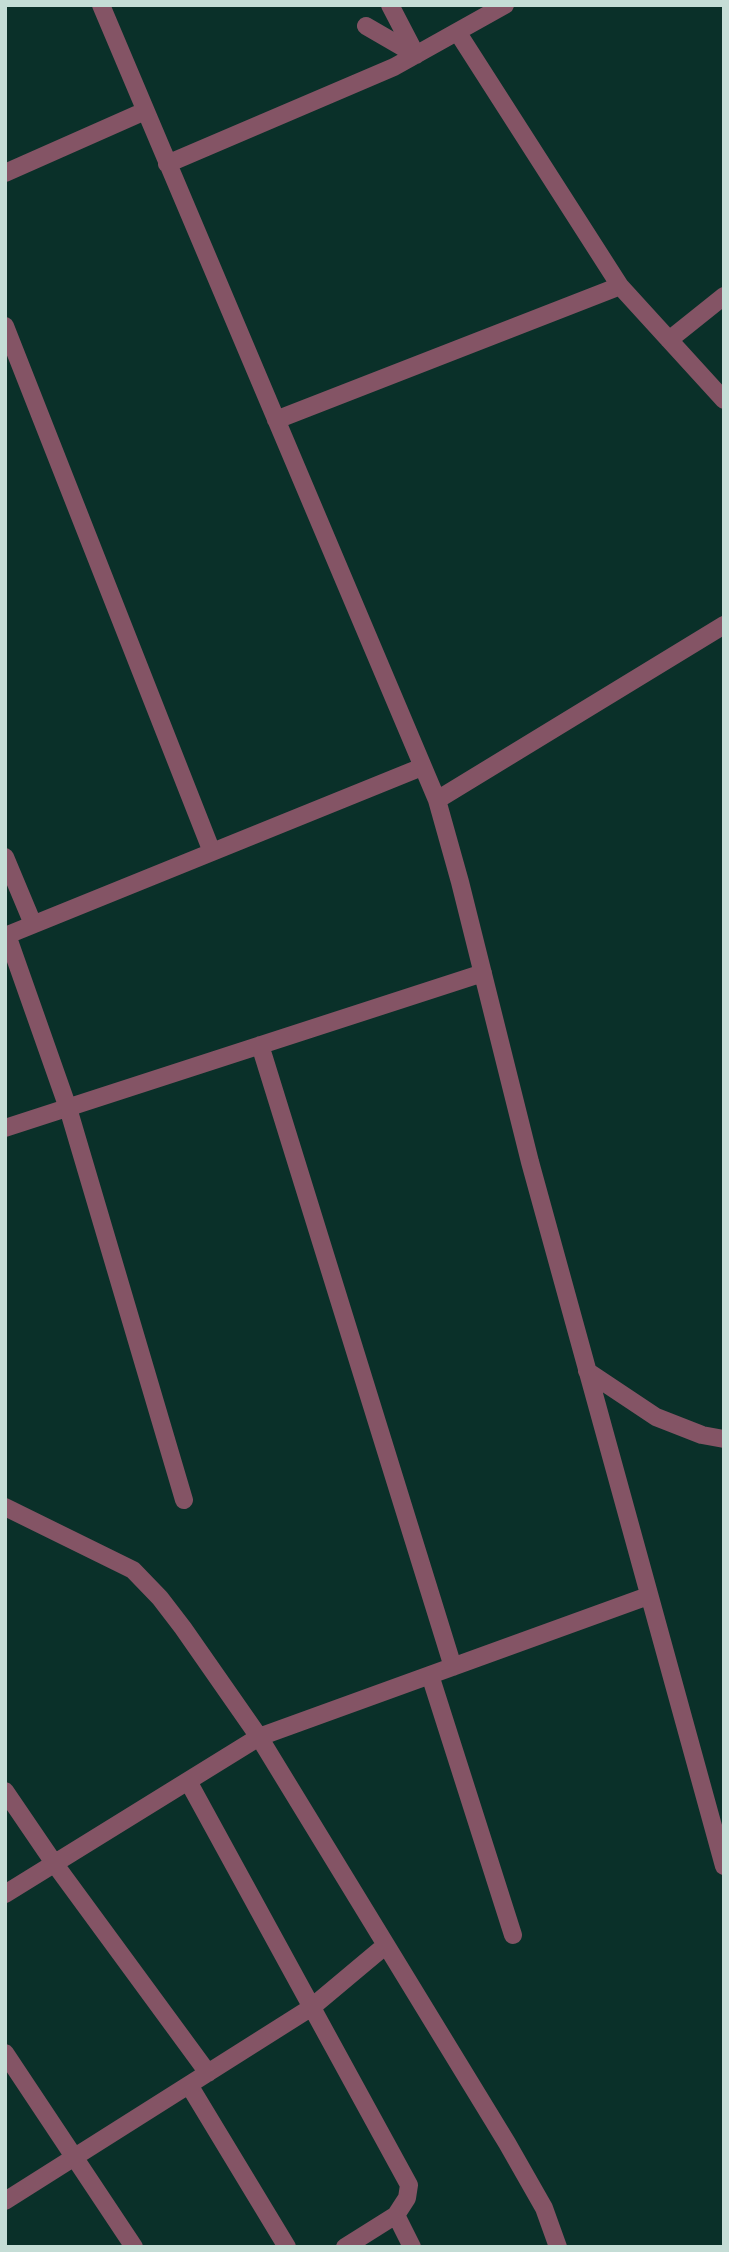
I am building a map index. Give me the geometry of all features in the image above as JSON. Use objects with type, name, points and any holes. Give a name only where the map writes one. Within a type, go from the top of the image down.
[{"type":"street","points":[[100,5],[437,800],[530,1162],[648,1596],[716,1810],[724,1866]]},
{"type":"street","points":[[390,5],[416,55]]},
{"type":"street","points":[[167,164],[394,67],[505,5]]},
{"type":"street","points":[[366,26],[416,55]]},
{"type":"street","points":[[458,33],[620,286],[724,400]]},
{"type":"street","points":[[5,173],[145,111]]},
{"type":"street","points":[[276,420],[620,286]]},
{"type":"street","points":[[669,340],[724,296]]},
{"type":"street","points":[[5,326],[212,852]]},
{"type":"street","points":[[437,800],[724,625]]},
{"type":"street","points":[[184,1500],[68,1108],[6,935],[422,767]]},
{"type":"street","points":[[5,857],[33,924]]},
{"type":"street","points":[[5,1128],[483,973]]},
{"type":"street","points":[[260,1045],[453,1667]]},
{"type":"street","points":[[587,1371],[656,1417],[723,1441]]},
{"type":"street","points":[[5,1507],[133,1570],[176,1618],[259,1737],[386,1945],[544,2208],[558,2247]]},
{"type":"street","points":[[5,1894],[259,1737],[648,1596]]},
{"type":"street","points":[[430,1675],[513,1935]]},
{"type":"street","points":[[188,1781],[408,2185],[407,2198],[396,2215],[345,2247]]},
{"type":"street","points":[[5,1791],[54,1863],[208,2073]]},
{"type":"street","points":[[5,2200],[312,2007],[386,1945]]},
{"type":"street","points":[[5,2053],[134,2247]]},
{"type":"street","points":[[189,2085],[287,2247]]},
{"type":"street","points":[[396,2215],[412,2247]]}]
